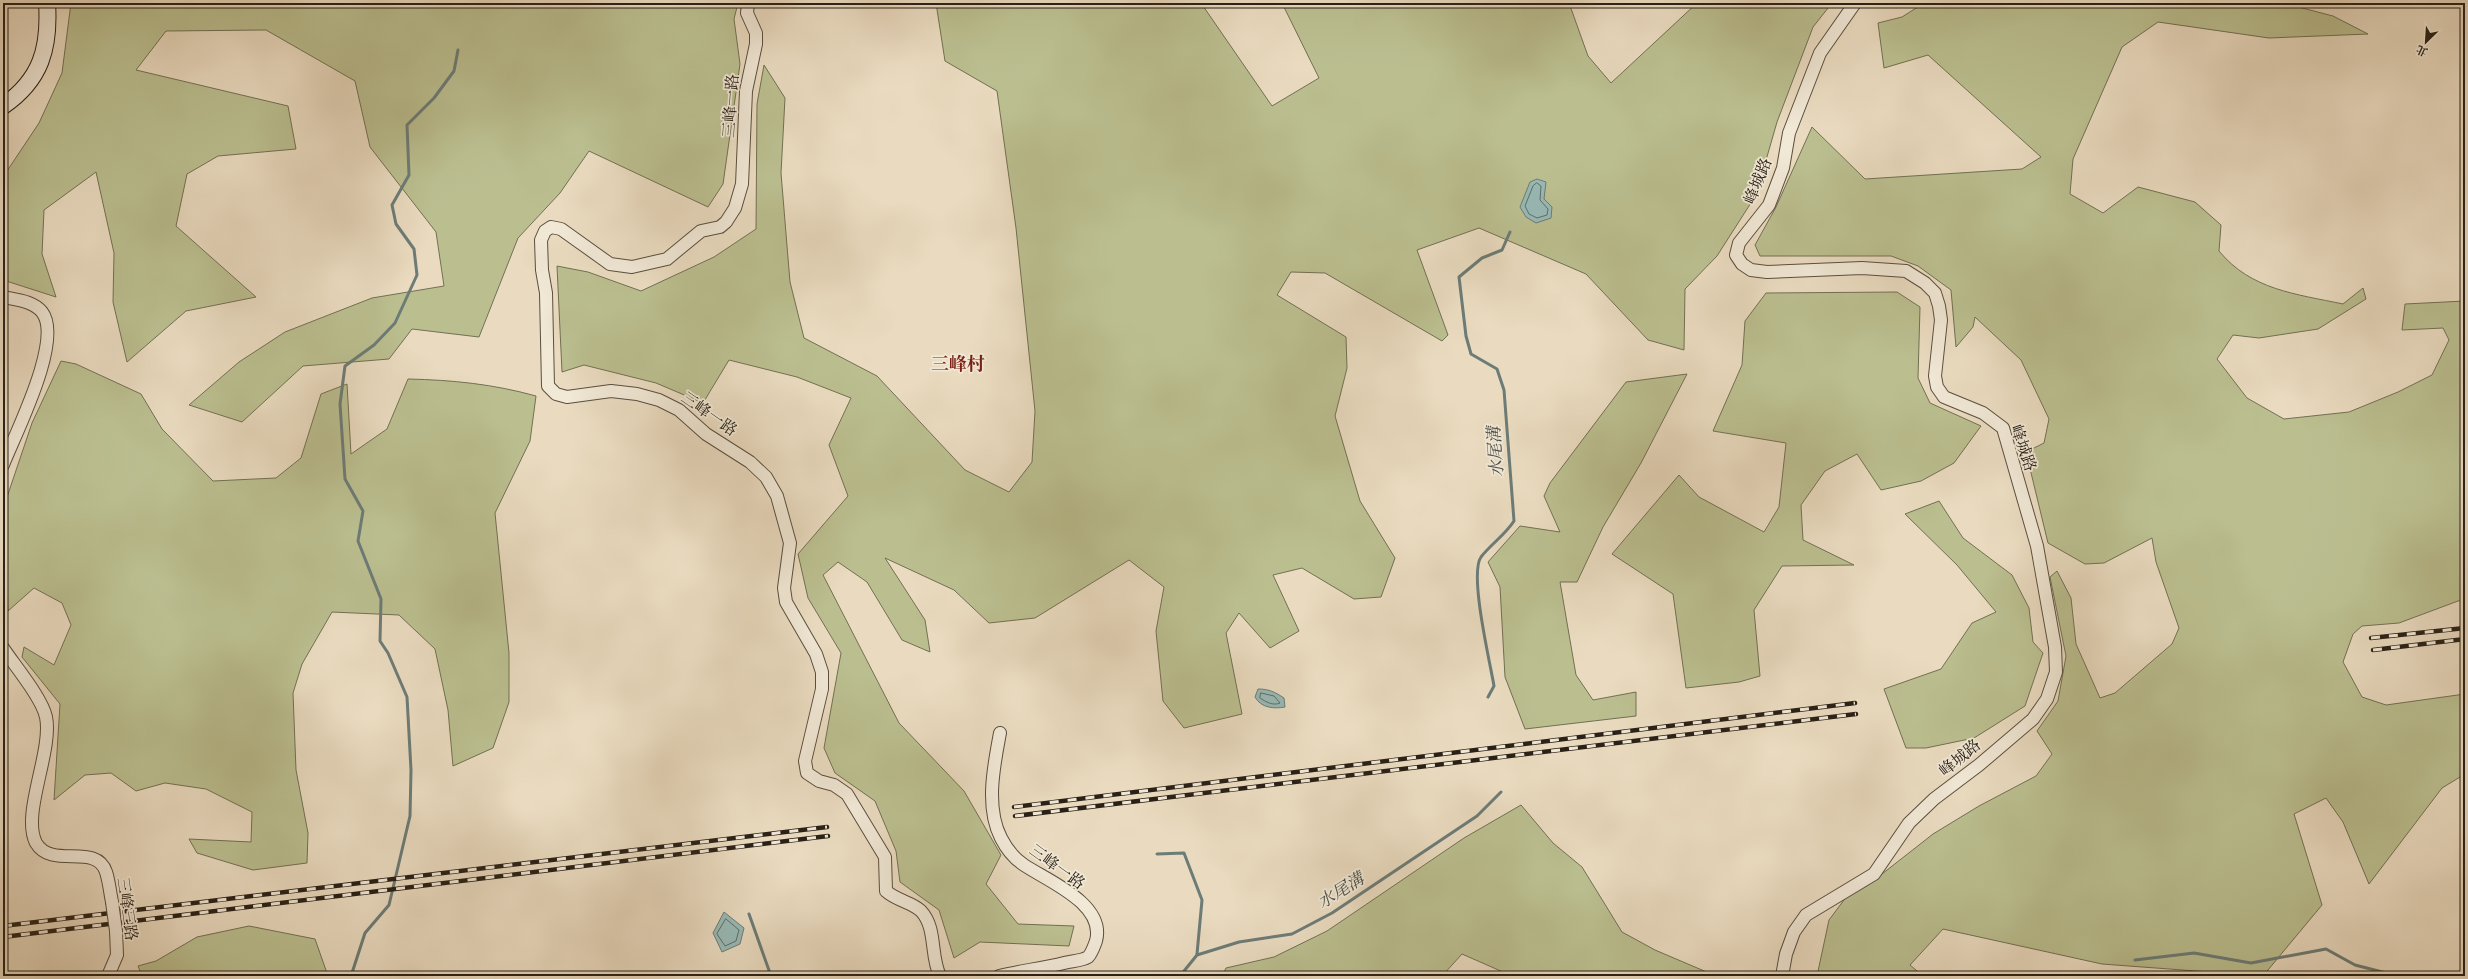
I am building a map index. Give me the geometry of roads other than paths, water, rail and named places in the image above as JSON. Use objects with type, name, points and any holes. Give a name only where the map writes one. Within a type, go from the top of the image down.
[{"type":"street","points":[[3,106],[18,96],[28,84],[38,66],[46,36],[47,3]]},
{"type":"street","name":"三峰一路","points":[[748,3],[747,13],[756,33],[756,44],[746,91],[742,184],[735,208],[720,227],[701,231],[667,259],[632,267],[610,264],[561,230],[551,227],[545,231],[541,240],[542,270],[546,293],[548,386],[556,394],[567,397],[611,391],[637,394],[659,400],[679,410],[706,434],[750,462],[766,477],[777,496],[790,543],[784,588],[786,602],[816,654],[822,672],[822,689],[805,761],[807,773],[819,781],[834,785],[847,794],[885,857],[886,891],[894,899],[920,910],[928,923],[932,937],[935,965],[940,976]]},
{"type":"street","name":"峰城路","points":[[1782,976],[1786,954],[1794,932],[1806,915],[1874,874],[1909,824],[1934,799],[1979,765],[2033,719],[2047,699],[2056,672],[2055,646],[2037,546],[2003,428],[1983,413],[1944,397],[1937,387],[1935,376],[1941,320],[1935,293],[1925,283],[1906,271],[1862,268],[1767,272],[1751,270],[1742,264],[1736,255],[1739,243],[1769,205],[1783,168],[1789,133],[1820,53],[1855,3]]},
{"type":"street","points":[[3,298],[31,304],[42,312],[48,325],[36,385],[23,422],[3,465]]},
{"type":"street","name":"三峰三路","points":[[3,648],[36,695],[46,716],[47,738],[33,822],[36,842],[42,850],[50,856],[88,856],[99,861],[106,871],[116,931],[117,955],[108,976]]},
{"type":"street","name":"三峰一路","points":[[999,976],[1037,970],[1088,957],[1094,948],[1097,937],[1097,922],[1090,912],[1064,888],[1024,865],[1010,851],[1001,838],[996,823],[993,782],[1000,733]]},
{"type":"water","points":[[1537,179],[1546,182],[1544,199],[1552,207],[1551,218],[1536,223],[1526,217],[1520,207],[1530,182]]},
{"type":"water","points":[[1258,689],[1272,691],[1284,698],[1285,707],[1272,708],[1264,706],[1255,697]]},
{"type":"water","points":[[724,912],[744,928],[740,944],[722,952],[713,933]]},
{"type":"waterway","points":[[351,976],[365,933],[389,905],[410,816],[411,770],[407,697],[388,653],[380,641],[381,599],[358,541],[363,511],[345,479],[340,404],[345,366],[374,345],[395,323],[417,275],[414,249],[396,224],[392,205],[409,175],[407,125],[434,98],[454,71],[458,50]]},
{"type":"waterway","name":"水尾溝","points":[[1488,697],[1494,686],[1479,599],[1477,581],[1478,566],[1481,557],[1514,521],[1504,390],[1497,369],[1471,354],[1466,336],[1459,277],[1482,258],[1502,250],[1510,232]]},
{"type":"waterway","name":"水尾溝","points":[[1180,976],[1197,955],[1239,942],[1292,934],[1332,913],[1477,816],[1501,792]]},
{"type":"waterway","points":[[1157,854],[1184,853],[1202,900],[1197,954]]},
{"type":"waterway","points":[[749,914],[771,976]]},
{"type":"waterway","points":[[2135,960],[2194,953],[2251,963],[2326,949],[2355,965],[2398,976]]},
{"type":"railway","points":[[2371,638],[2465,628]]},
{"type":"railway","points":[[2373,650],[2465,639]]},
{"type":"railway","points":[[1014,807],[1855,703]]},
{"type":"railway","points":[[1015,816],[1856,714]]},
{"type":"railway","points":[[3,926],[827,827]]},
{"type":"railway","points":[[3,937],[828,836]]},
{"type":"district","name":"三峰村","points":[[958,365]]}]
